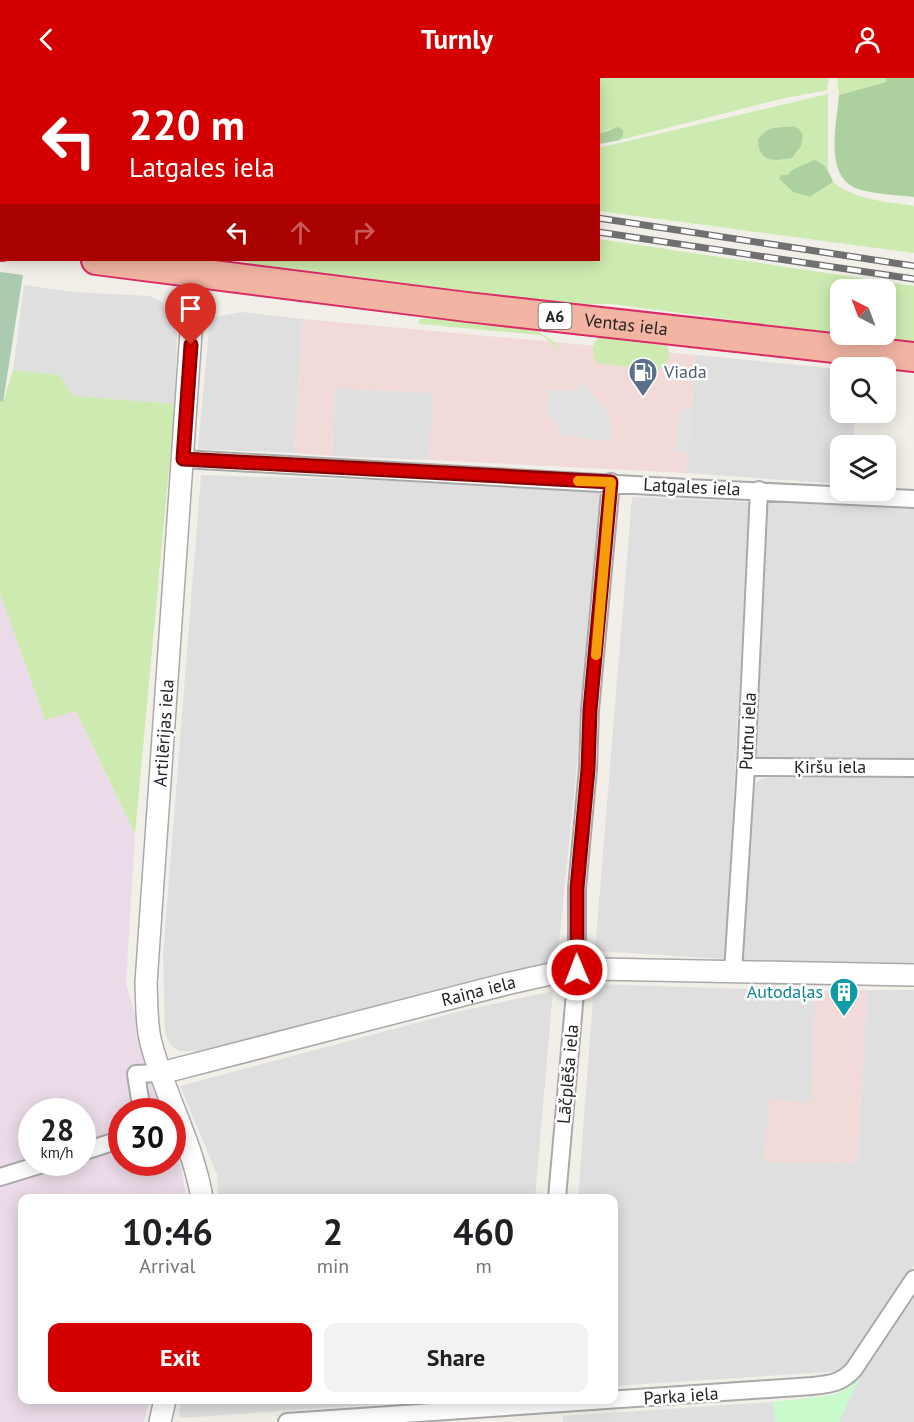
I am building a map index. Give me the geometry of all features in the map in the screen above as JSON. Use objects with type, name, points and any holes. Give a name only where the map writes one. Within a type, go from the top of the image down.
[{"type":"highway","name":"A6","points":[[113,261],[196,266]]},
{"type":"highway","name":"Ventas iela","points":[[196,266],[456,306],[914,357]]},
{"type":"street","name":"Artilērijas iela","points":[[196,266],[146,983],[151,1043],[190,1151],[201,1194]]},
{"type":"street","name":"Latgales iela","points":[[183,459],[914,499]]},
{"type":"street","name":"Lāčplēša iela","points":[[557,1194],[577,970],[577,888],[588,769],[590,710],[611,482]]},
{"type":"street","name":"Putnu iela","points":[[733,972],[746,767],[759,490]]},
{"type":"street","name":"Ķiršu iela","points":[[746,767],[914,768]]},
{"type":"street","name":"Raiņa iela","points":[[161,1073],[501,985],[577,970],[914,975]]},
{"type":"street","points":[[140,1098],[136,1074],[161,1073]]},
{"type":"street","points":[[0,1177],[18,1171]]},
{"type":"street","name":"Parka iela","points":[[618,1398],[812,1386],[838,1382],[846,1378],[854,1369],[914,1279]]},
{"type":"street","points":[[160,1422],[164,1404]]},
{"type":"street","name":"Parka iela","points":[[287,1422],[526,1404]]},
{"type":"shaded area","points":[[24,285],[73,292],[150,296],[163,303],[167,318],[177,334],[175,404],[73,396],[59,375],[13,370]]},
{"type":"shaded area","points":[[242,312],[303,319],[295,453],[198,449],[210,318]]},
{"type":"shaded area","points":[[303,319],[696,355],[686,473],[429,460],[433,393],[334,388],[332,456],[295,453]]},
{"type":"shaded area","points":[[696,355],[830,368],[830,423],[854,423],[854,435],[830,435],[830,483],[686,473]]},
{"type":"shaded area","points":[[583,382],[608,413],[611,422],[610,429],[612,429],[611,441],[559,435],[559,428],[547,413],[548,389],[572,391]]},
{"type":"shaded area","points":[[334,388],[434,393],[429,460],[332,456]]},
{"type":"shaded area","points":[[681,409],[692,410],[687,453],[675,451]]},
{"type":"shaded area","points":[[201,475],[605,487],[557,963],[197,1051],[180,1051],[171,1046],[165,1033],[163,955]]},
{"type":"shaded area","points":[[632,497],[749,502],[725,959],[595,951]]},
{"type":"shaded area","points":[[767,501],[914,509],[914,758],[752,758]]},
{"type":"shaded area","points":[[0,593],[45,719],[76,711],[135,834],[126,984],[160,1098],[108,1098],[108,1176],[183,1176],[185,1194],[18,1194],[18,1404],[148,1404],[144,1422],[0,1422]]},
{"type":"shaded area","points":[[914,776],[914,967],[741,964],[752,785],[763,778]]},
{"type":"shaded area","points":[[594,984],[812,991],[815,1007],[812,1101],[803,1103],[857,1162],[867,990],[914,990],[914,1265],[889,1304],[850,1356],[844,1371],[618,1386],[618,1194],[578,1194]]},
{"type":"shaded area","points":[[867,990],[857,1163],[764,1162],[769,1098],[803,1103],[812,1100],[815,1007],[812,991]]},
{"type":"shaded area","points":[[553,991],[535,1194],[218,1194],[217,1174],[180,1086],[461,1011]]},
{"type":"shaded area","points":[[914,1298],[914,1422],[839,1422],[859,1378]]},
{"type":"shaded area","points":[[773,1402],[776,1422],[563,1422],[563,1416]]},
{"type":"shaded area","points":[[181,1404],[379,1404],[181,1418],[179,1412]]},
{"type":"green space","points":[[600,78],[829,78],[827,90],[785,98],[620,140],[623,136],[609,129],[600,132]]},
{"type":"green space","points":[[837,78],[886,78],[886,82],[839,95]]},
{"type":"green space","points":[[886,78],[914,78],[914,197],[858,189],[847,183],[836,161],[835,134],[839,95],[886,82]]},
{"type":"green space","points":[[828,94],[828,170],[820,161],[810,197],[833,182],[861,197],[914,206],[914,253],[600,211],[600,148]],"holes":[[[793,126],[803,135],[796,152],[781,161],[758,139],[770,129]]]},
{"type":"green space","points":[[793,126],[803,135],[801,146],[792,158],[773,160],[764,156],[758,139],[762,134],[774,128]]},
{"type":"green space","points":[[618,127],[623,130],[623,136],[620,140],[600,144],[600,132]]},
{"type":"green space","points":[[814,160],[824,166],[833,182],[810,197],[793,192],[779,178],[782,175],[788,175],[792,170]]},
{"type":"green space","points":[[600,239],[867,279],[830,279],[830,333],[612,304],[584,304],[466,292],[241,261],[600,261]]},
{"type":"green space","points":[[0,272],[23,275],[3,402],[0,401]]},
{"type":"green space","points":[[896,283],[914,286],[914,342],[896,340]]},
{"type":"green space","points":[[451,318],[538,331],[554,342],[563,354],[542,335],[419,324],[419,319]]},
{"type":"green space","points":[[599,337],[667,346],[669,357],[657,371],[598,363],[593,350],[594,343]]},
{"type":"green space","points":[[13,370],[59,375],[73,396],[175,404],[135,834],[76,711],[45,720],[0,593],[0,401],[3,402]]},
{"type":"green space","points":[[859,1378],[839,1422],[776,1422],[773,1402],[833,1395],[846,1389]]},
{"type":"railway","points":[[600,218],[914,266]]},
{"type":"railway","points":[[600,232],[914,279]]},
{"type":"slow traffic","points":[[578,481],[611,482],[596,655]]},
{"type":"place","name":"Viada","points":[[643,398]]},
{"type":"place","name":"Autodaļas","points":[[844,1018]]},
{"type":"route","points":[[191,345],[183,459],[611,482],[590,710],[588,769],[577,888],[577,970]]}]
